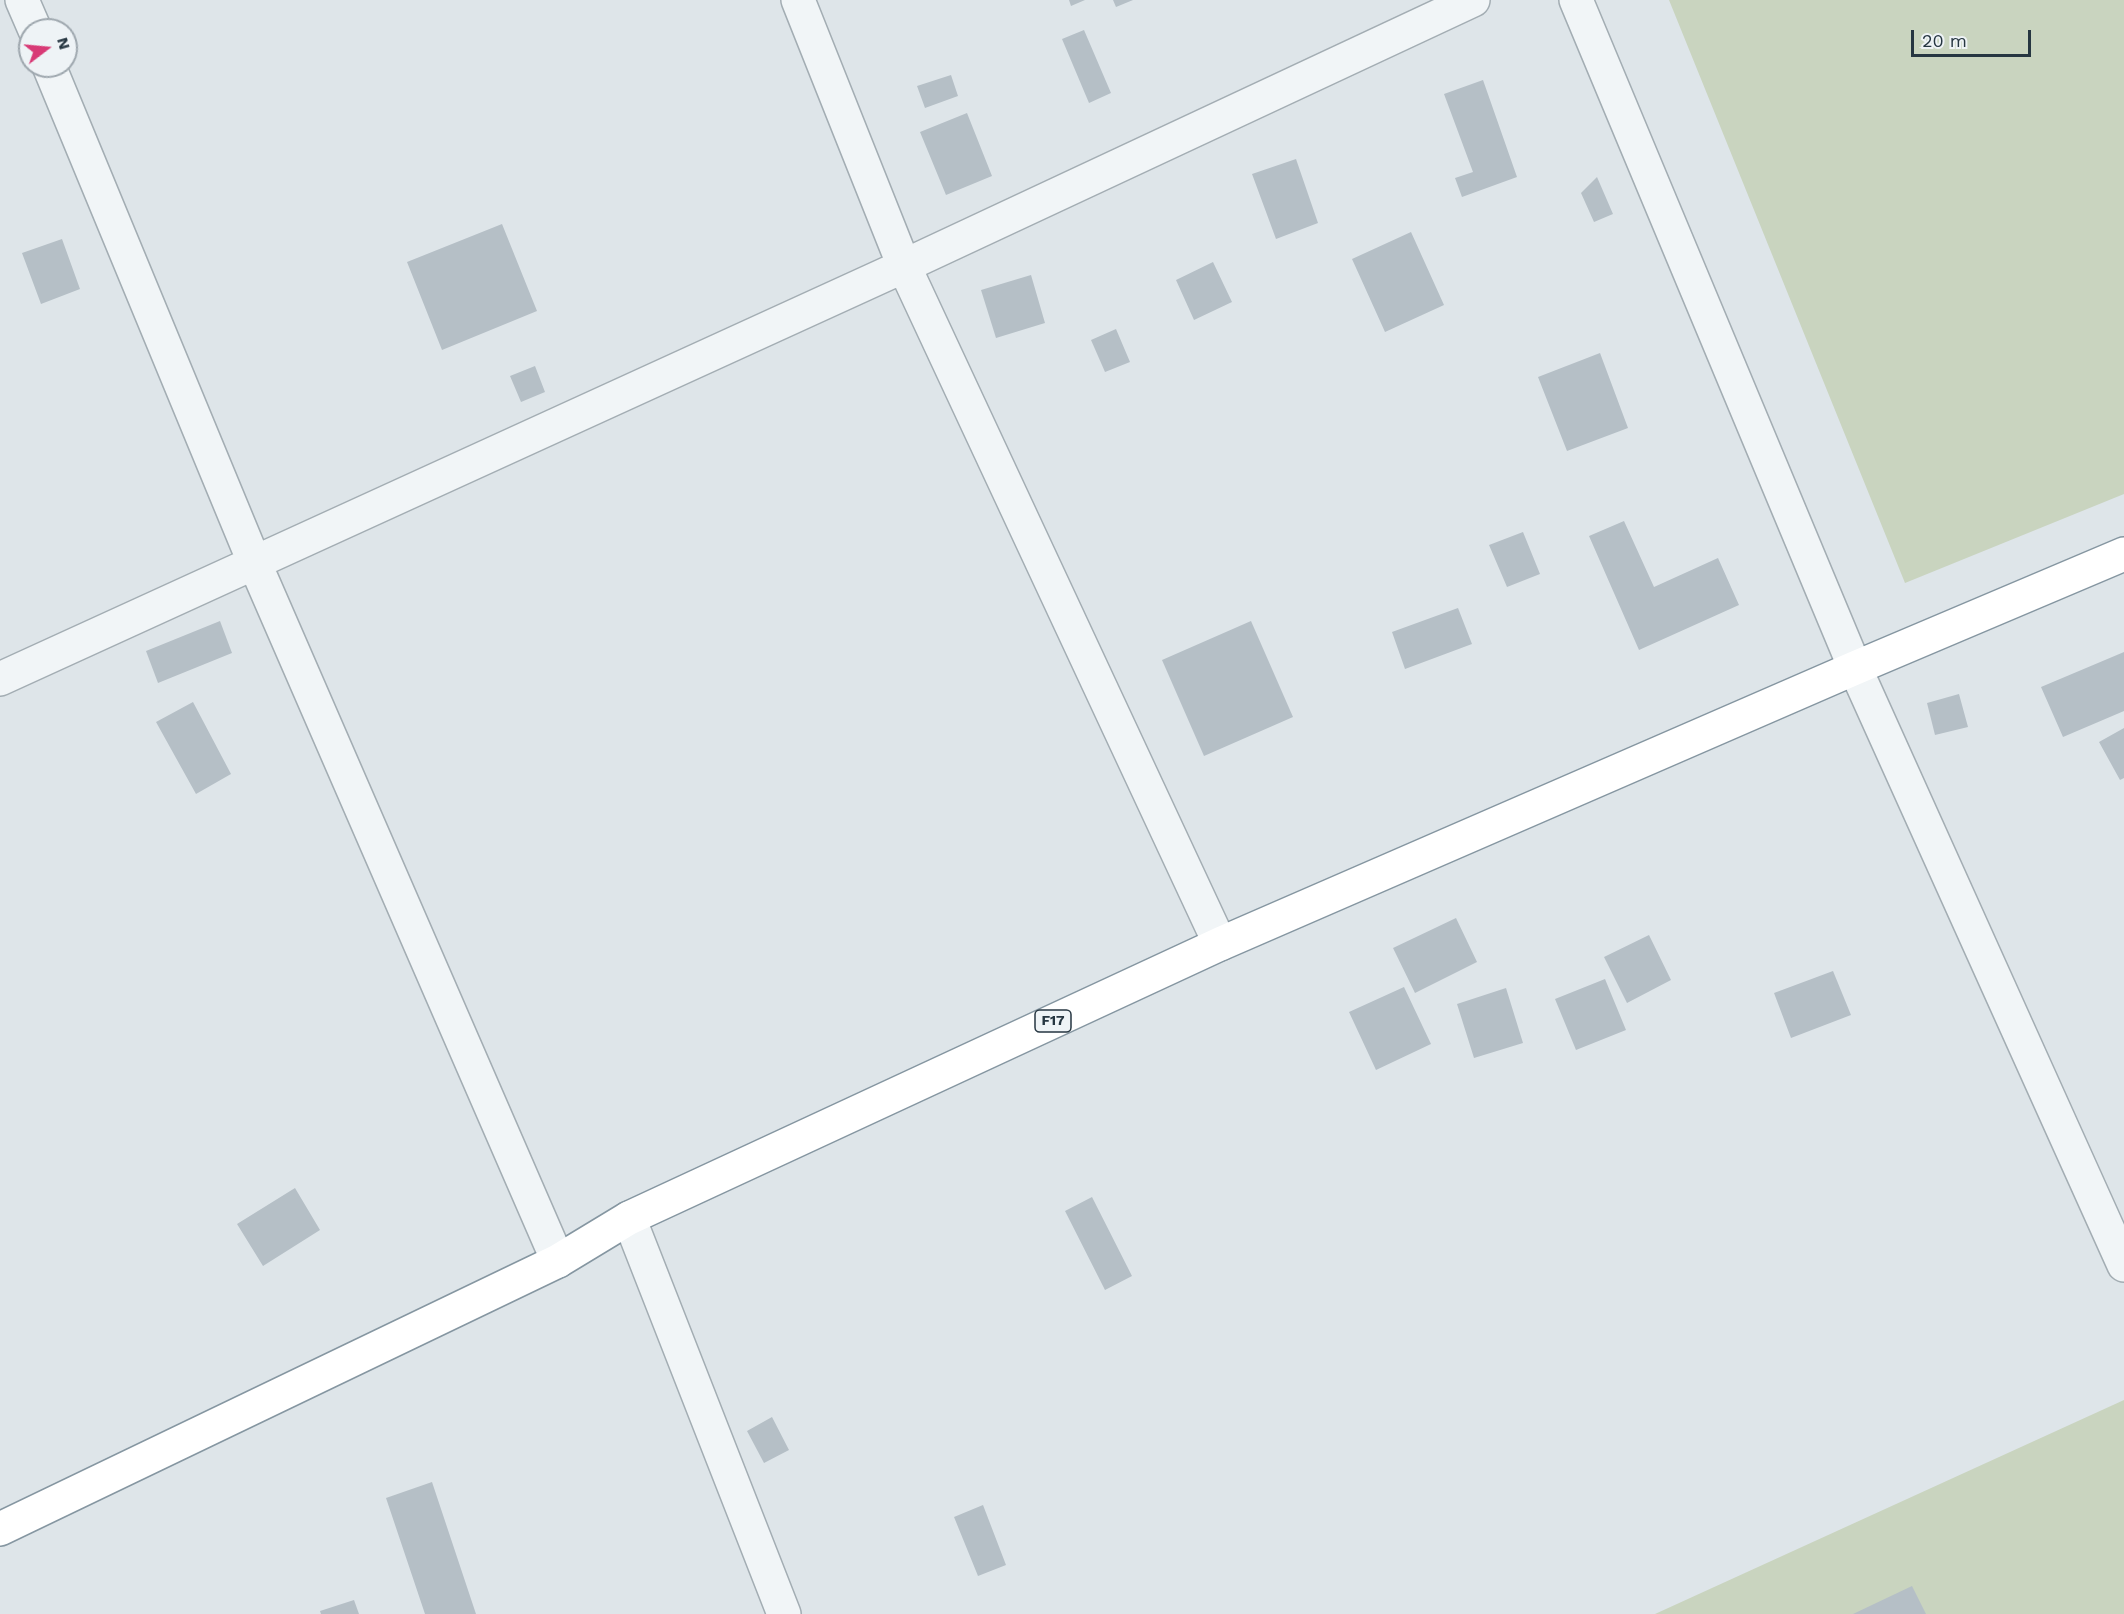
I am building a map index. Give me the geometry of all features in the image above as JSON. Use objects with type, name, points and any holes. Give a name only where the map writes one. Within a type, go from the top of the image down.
[{"type":"highway","name":"F17","points":[[0,1529],[558,1261],[629,1218],[1220,944],[1855,668],[2124,554]]},
{"type":"street","points":[[22,0],[29,18]]},
{"type":"street","points":[[798,0],[903,266],[1220,944]]},
{"type":"street","points":[[0,679],[903,266],[1473,0]]},
{"type":"street","points":[[1576,0],[1855,668],[2124,1265]]},
{"type":"street","points":[[54,78],[255,564],[558,1261]]},
{"type":"street","points":[[629,1218],[784,1614]]},
{"type":"green space","points":[[1669,0],[2124,0],[2124,494],[1905,583]]},
{"type":"green space","points":[[2124,1400],[2124,1614],[1655,1614]]},
{"type":"building","points":[[1069,0],[1085,0],[1071,6]]},
{"type":"building","points":[[1113,0],[1133,0],[1116,7]]},
{"type":"building","points":[[1084,30],[1111,93],[1089,103],[1062,39]]},
{"type":"building","points":[[951,75],[958,96],[925,108],[917,86]]},
{"type":"building","points":[[1483,80],[1517,177],[1462,197],[1455,178],[1473,172],[1444,94]]},
{"type":"building","points":[[967,113],[992,176],[946,195],[920,132]]},
{"type":"building","points":[[1296,159],[1318,223],[1276,239],[1252,174]]},
{"type":"building","points":[[1597,177],[1613,214],[1594,222],[1581,193]]},
{"type":"building","points":[[502,224],[537,311],[442,350],[407,262]]},
{"type":"building","points":[[1411,232],[1444,305],[1385,332],[1352,259]]},
{"type":"building","points":[[62,239],[80,289],[41,304],[22,253]]},
{"type":"building","points":[[1213,262],[1232,302],[1194,320],[1176,280]]},
{"type":"building","points":[[1031,275],[1045,323],[996,338],[981,290]]},
{"type":"building","points":[[1116,329],[1130,362],[1105,372],[1091,340]]},
{"type":"building","points":[[1600,353],[1628,428],[1567,451],[1538,377]]},
{"type":"building","points":[[535,366],[545,392],[521,402],[510,376]]},
{"type":"building","points":[[1624,521],[1654,587],[1718,558],[1739,605],[1639,650],[1589,536]]},
{"type":"building","points":[[1523,532],[1540,574],[1507,587],[1489,545]]},
{"type":"building","points":[[1458,608],[1472,644],[1405,669],[1392,632]]},
{"type":"building","points":[[220,621],[232,653],[158,683],[146,651]]},
{"type":"building","points":[[1251,621],[1293,717],[1204,756],[1162,660]]},
{"type":"building","points":[[2124,652],[2124,711],[2063,737],[2041,687]]},
{"type":"building","points":[[1959,694],[1968,727],[1935,735],[1927,703]]},
{"type":"building","points":[[193,702],[231,774],[196,794],[156,722]]},
{"type":"building","points":[[2124,728],[2124,778],[2120,780],[2099,742]]},
{"type":"building","points":[[1456,918],[1477,962],[1415,993],[1393,948]]},
{"type":"building","points":[[1649,935],[1671,980],[1627,1003],[1604,957]]},
{"type":"building","points":[[1833,971],[1851,1015],[1791,1038],[1774,993]]},
{"type":"building","points":[[1605,979],[1626,1030],[1576,1050],[1555,999]]},
{"type":"building","points":[[1404,987],[1431,1044],[1376,1070],[1349,1012]]},
{"type":"building","points":[[1506,988],[1523,1043],[1474,1058],[1457,1004]]},
{"type":"building","points":[[295,1188],[320,1230],[263,1266],[237,1224]]},
{"type":"building","points":[[1092,1197],[1132,1276],[1105,1290],[1065,1211]]},
{"type":"building","points":[[772,1417],[789,1450],[764,1463],[747,1431]]},
{"type":"building","points":[[432,1482],[476,1614],[425,1614],[386,1498]]},
{"type":"building","points":[[983,1505],[1006,1565],[978,1576],[954,1517]]},
{"type":"building","points":[[1912,1586],[1926,1614],[1853,1614]]},
{"type":"building","points":[[354,1600],[359,1614],[321,1614],[320,1611]]}]
